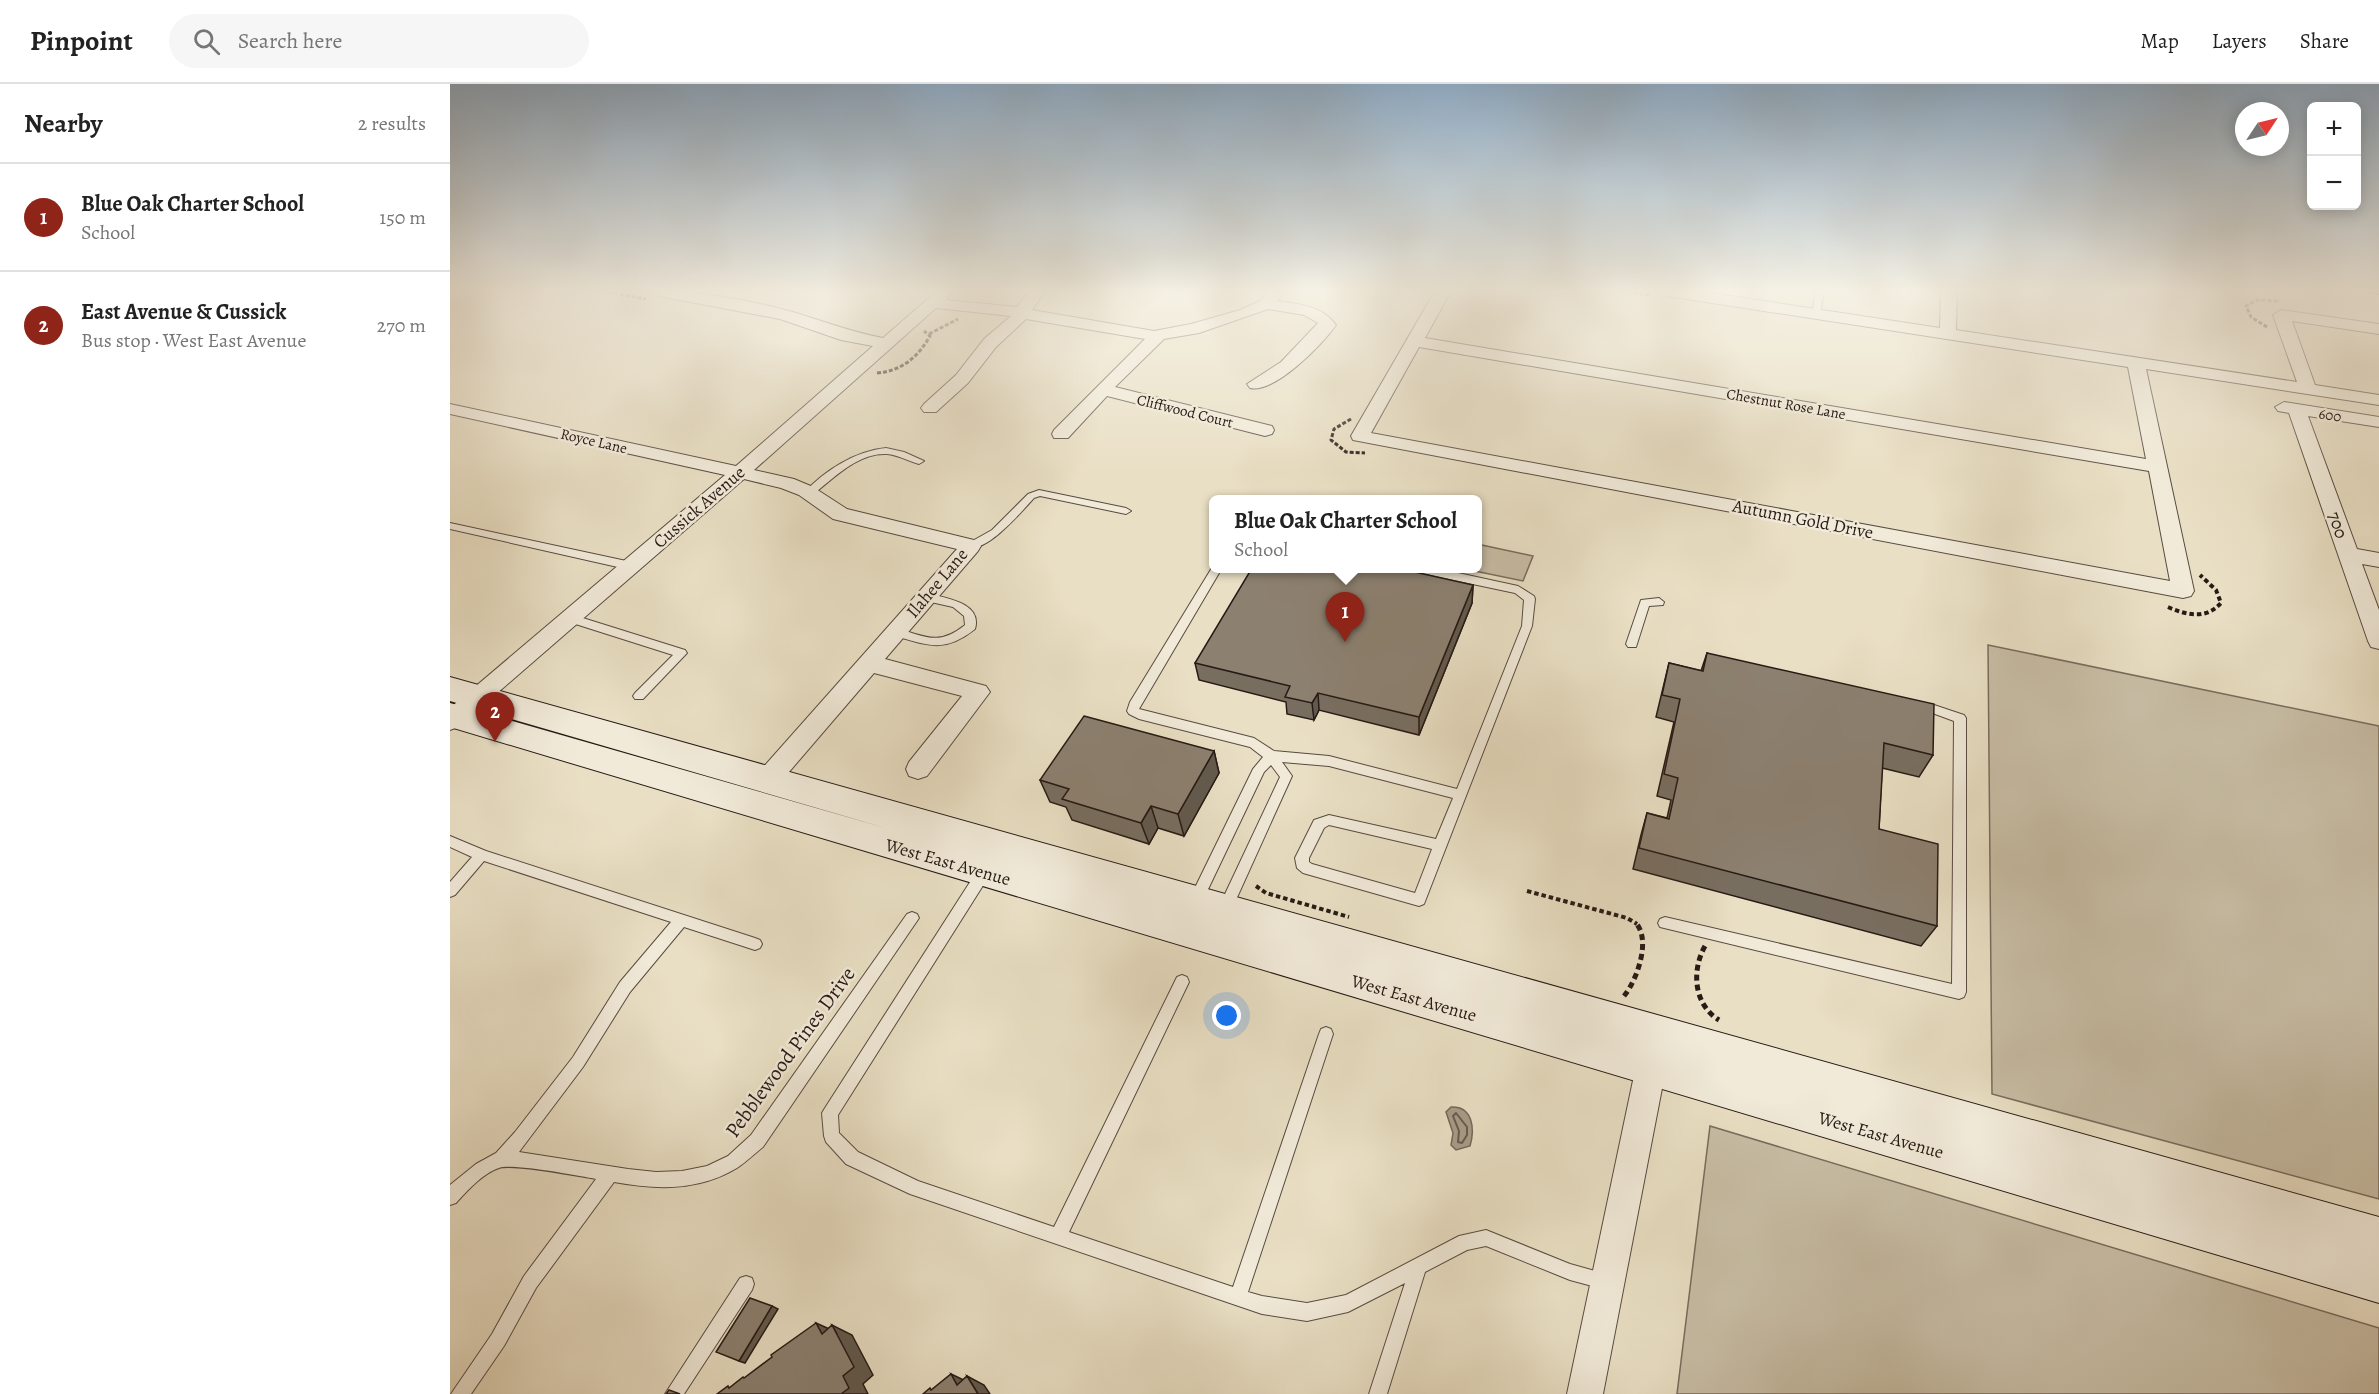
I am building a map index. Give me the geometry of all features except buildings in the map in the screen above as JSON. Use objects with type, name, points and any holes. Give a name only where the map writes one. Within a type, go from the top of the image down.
[{"type":"main road","name":"West East Avenue","points":[[456,708],[768,779],[1205,918],[1654,1051],[2379,1280]]},
{"type":"main road","name":"West East Avenue","points":[[456,708],[984,872],[1205,918]]},
{"type":"main road","name":"West East Avenue","points":[[1654,1051],[2379,1240]]},
{"type":"street","name":"Cussick Avenue","points":[[456,708],[570,618],[876,352]]},
{"type":"street","points":[[930,408],[962,379],[983,352]]},
{"type":"street","points":[[1061,434],[1142,352]]},
{"type":"street","points":[[1256,384],[1287,366],[1301,352]]},
{"type":"street","name":"Autumn Gold Drive","points":[[1409,352],[1360,436],[2182,591],[2136,363]]},
{"type":"street","name":"Chestnut Rose Lane","points":[[1481,352],[2158,467]]},
{"type":"street","points":[[2066,352],[2379,400]]},
{"type":"street","points":[[2295,352],[2308,389]]},
{"type":"street","name":"Cliffwood Court","points":[[1105,390],[1265,430]]},
{"type":"street","name":"600","points":[[2289,408],[2379,422]]},
{"type":"street","name":"700","points":[[2289,408],[2348,554],[2379,641]]},
{"type":"street","name":"Royce Lane","points":[[450,409],[738,474]]},
{"type":"street","name":"Ilahee Lane","points":[[738,474],[787,483],[809,493],[840,514],[971,546],[768,779]]},
{"type":"street","points":[[2348,554],[2379,560]]},
{"type":"street","points":[[868,663],[978,692],[918,769]]},
{"type":"street","points":[[1585,1394],[1654,1051]]},
{"type":"lane","points":[[809,493],[861,454],[880,449],[904,454],[919,461]]},
{"type":"lane","points":[[971,546],[996,532],[1031,495],[1039,493],[1126,511]]},
{"type":"lane","points":[[450,526],[630,566]]},
{"type":"lane","points":[[1205,918],[1286,776],[1271,756],[1254,742],[1139,715],[1133,711],[1214,573]]},
{"type":"lane","points":[[1439,573],[1518,590],[1530,599],[1527,626],[1441,846],[1419,900],[1308,869],[1302,864],[1302,858],[1319,824],[1329,820],[1441,846]]},
{"type":"lane","points":[[896,632],[938,644],[956,639],[971,626],[969,614],[956,604],[926,597]]},
{"type":"lane","points":[[1632,644],[1646,603],[1659,602]]},
{"type":"lane","points":[[570,618],[681,653],[639,696]]},
{"type":"lane","points":[[1665,923],[1959,992],[1960,718],[1931,708]]},
{"type":"lane","points":[[1271,756],[1329,761],[1461,795]]},
{"type":"lane","points":[[1205,918],[1259,769],[1271,756]]},
{"type":"lane","points":[[450,841],[482,855],[755,944]]},
{"type":"lane","points":[[450,891],[482,855]]},
{"type":"lane","points":[[984,872],[830,1113],[832,1136],[852,1158],[916,1188],[1262,1305],[1307,1312],[1347,1304],[1465,1242],[1485,1238],[1570,1272],[1607,1282]]},
{"type":"lane","name":"Pebblewood Pines Drive","points":[[501,1159],[661,1181],[703,1177],[724,1169],[743,1156],[769,1124],[912,918]]},
{"type":"lane","points":[[450,1197],[470,1179],[501,1159],[521,1138],[578,1062],[626,987],[681,920]]},
{"type":"lane","points":[[1059,1236],[1182,982]]},
{"type":"lane","points":[[1238,1297],[1326,1034]]},
{"type":"lane","points":[[460,1394],[498,1340],[535,1273],[611,1173]]},
{"type":"lane","points":[[1378,1394],[1418,1267]]},
{"type":"lane","points":[[674,1394],[746,1284]]},
{"type":"path","points":[[873,373],[891,371],[920,352]]},
{"type":"path","points":[[1357,414],[1337,426],[1331,433],[1331,440],[1346,452],[1372,452]]},
{"type":"path","points":[[2167,606],[2196,615],[2216,609],[2221,603],[2218,594],[2197,571]]},
{"type":"path","points":[[1256,886],[1266,893],[1352,918]]},
{"type":"path","points":[[1527,891],[1627,918],[1638,924],[1642,939],[1634,984],[1627,994],[1615,1000]]},
{"type":"shaded area","points":[[1482,545],[1533,556],[1523,581],[1482,573]]},
{"type":"shaded area","points":[[1988,645],[2379,726],[2379,1199],[1992,1094]]},
{"type":"shaded area","points":[[1710,1126],[2379,1328],[2379,1394],[1677,1394]]},
{"type":"water","points":[[1451,1107],[1464,1110],[1471,1120],[1470,1146],[1456,1150],[1451,1145],[1453,1133],[1446,1112]]},
{"type":"place","name":"Blue Oak Charter School","points":[[1345,642]]},
{"type":"place","name":"East Avenue & Cussick","points":[[495,742]]}]
